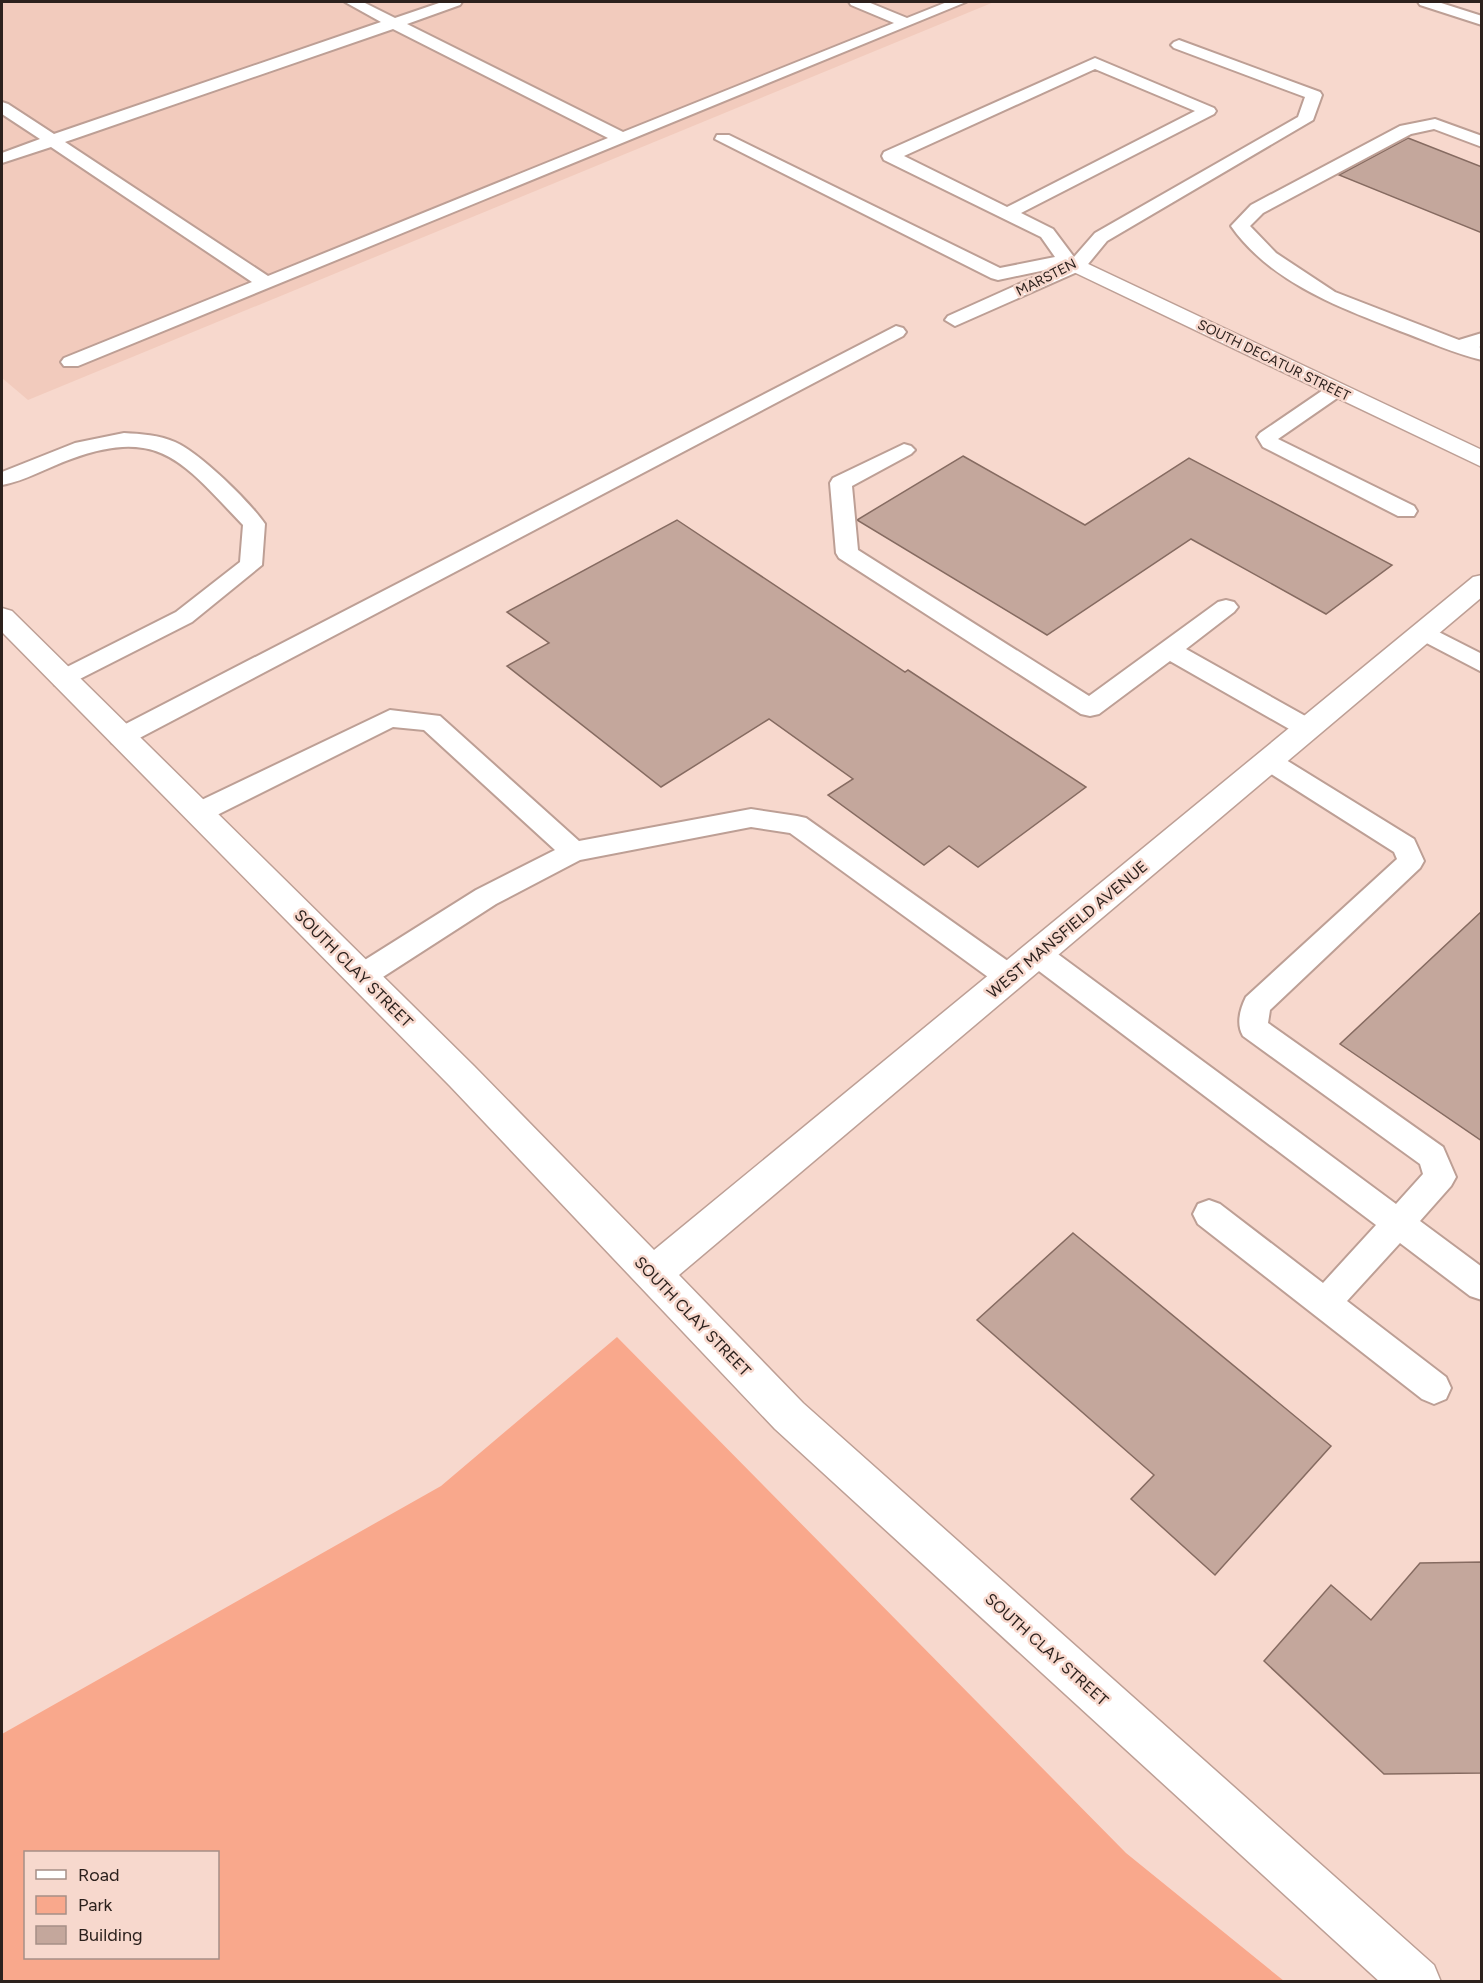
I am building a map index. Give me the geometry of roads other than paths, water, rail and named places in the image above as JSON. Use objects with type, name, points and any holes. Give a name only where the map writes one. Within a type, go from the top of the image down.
[{"type":"street","name":"SOUTH DECATUR STREET","points":[[1072,262],[1482,460]]},
{"type":"street","name":"WEST MANSFIELD AVENUE","points":[[653,1274],[1482,584]]},
{"type":"street","name":"SOUTH CLAY STREET","points":[[2,617],[362,976],[789,1416],[1417,1982]]},
{"type":"lane","points":[[352,2],[623,139]]},
{"type":"lane","points":[[2,158],[455,2]]},
{"type":"lane","points":[[856,2],[907,23]]},
{"type":"lane","points":[[71,362],[959,2]]},
{"type":"lane","points":[[1425,2],[1482,21]]},
{"type":"lane","name":"MARSTEN","points":[[955,321],[1072,262],[1101,237],[1305,120],[1314,95],[1179,45]]},
{"type":"lane","points":[[1008,213],[1208,111],[1095,63],[890,156],[1047,233],[1072,262]]},
{"type":"lane","points":[[2,107],[266,283]]},
{"type":"lane","points":[[1482,142],[1435,124],[1406,129],[1257,209],[1240,226],[1270,257],[1328,296],[1482,354]]},
{"type":"lane","points":[[723,139],[998,274],[1072,262]]},
{"type":"lane","points":[[121,737],[896,332]]},
{"type":"lane","points":[[1458,346],[1482,339]]},
{"type":"lane","points":[[1336,390],[1267,437],[1270,443],[1406,511]]},
{"type":"lane","points":[[2,479],[95,444],[133,438],[166,445],[209,478],[254,524],[251,566],[184,617],[64,679]]},
{"type":"lane","points":[[904,450],[841,483],[846,553],[1090,708],[1226,607]]},
{"type":"lane","points":[[1423,632],[1482,664]]},
{"type":"lane","points":[[1169,650],[1307,728]]},
{"type":"lane","points":[[198,813],[390,718],[431,722],[574,852]]},
{"type":"lane","points":[[1269,760],[1405,846],[1411,861],[1256,1005],[1253,1028],[1432,1156],[1440,1177],[1324,1304]]},
{"type":"lane","points":[[362,976],[486,897],[574,852],[751,818],[797,825],[1009,977]]},
{"type":"lane","points":[[1037,954],[1482,1286]]},
{"type":"lane","points":[[1209,1214],[1434,1388]]}]
